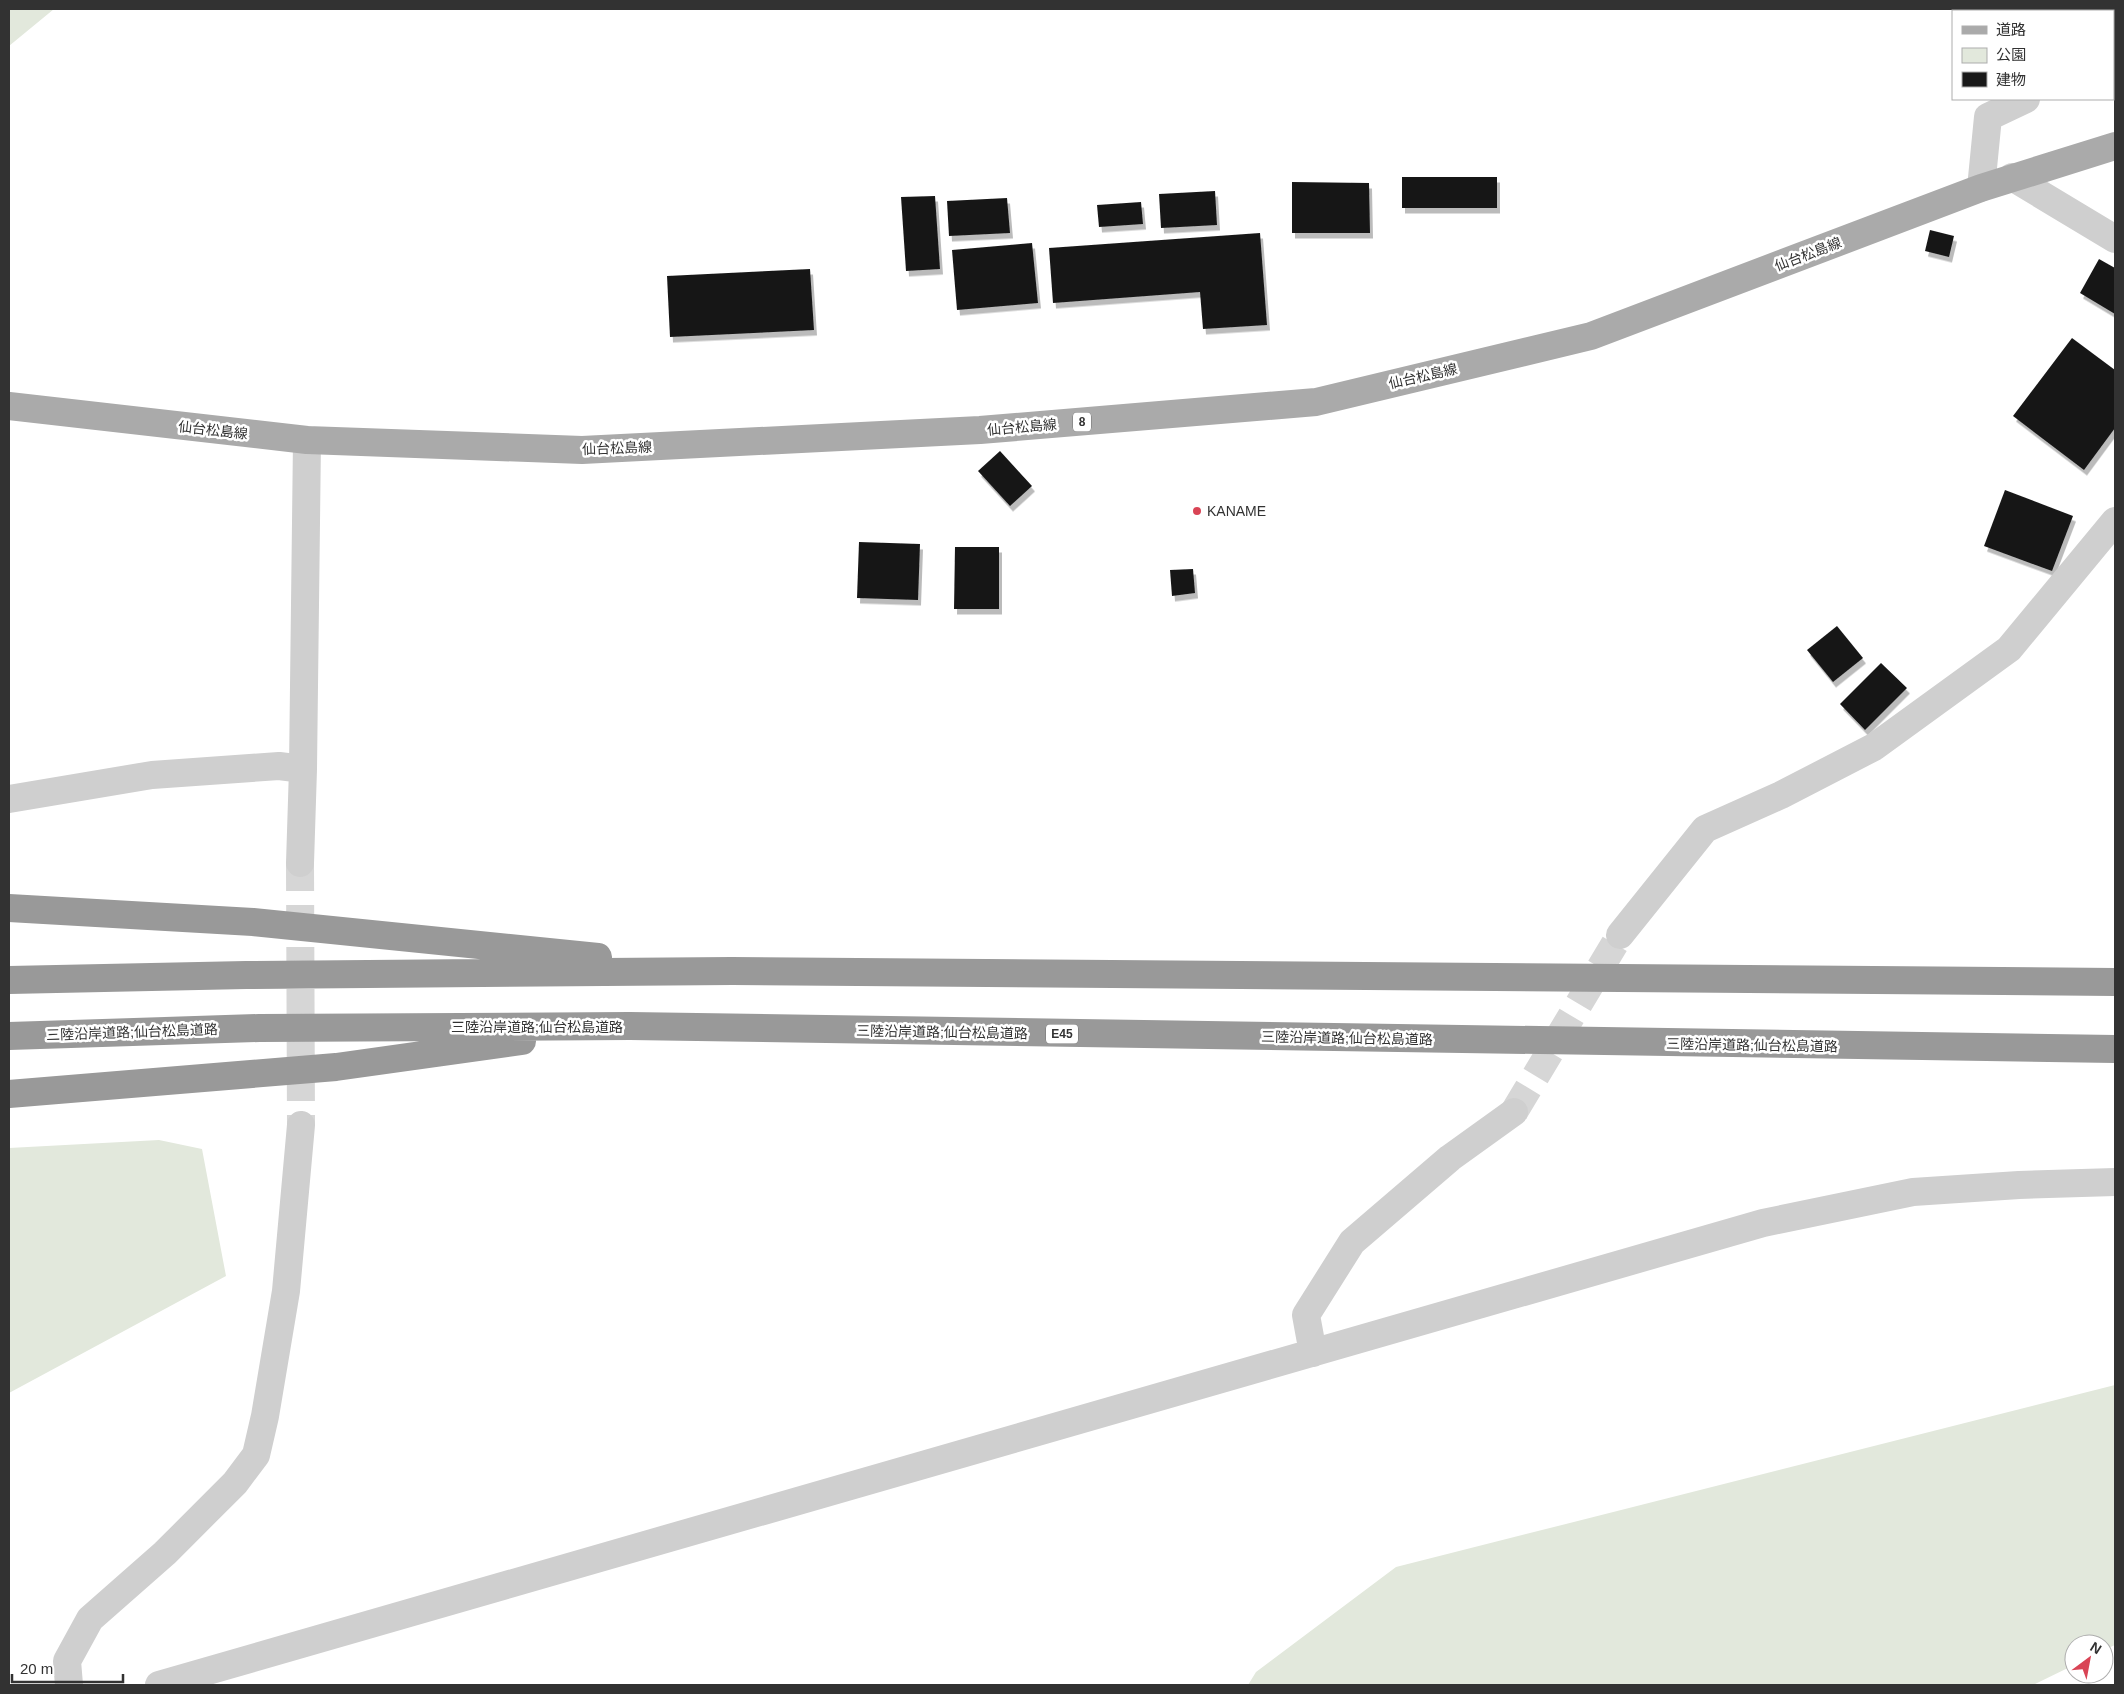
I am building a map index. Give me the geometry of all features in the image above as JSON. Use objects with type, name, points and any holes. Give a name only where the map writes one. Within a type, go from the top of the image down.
[{"type":"highway","points":[[9,908],[253,922],[732,971]]},
{"type":"highway","points":[[9,980],[265,975],[732,971],[2115,982]]},
{"type":"highway","points":[[9,1094],[336,1067],[630,1026]]},
{"type":"highway","name":"三陸沿岸道路;仙台松島道路","points":[[9,1036],[259,1028],[630,1026],[2115,1050]]},
{"type":"main road","name":"仙台松島線","points":[[9,406],[307,440],[592,449],[980,430],[1316,402],[1591,336],[1981,188],[2115,146]]},
{"type":"street","points":[[1981,188],[1988,117],[2024,100]]},
{"type":"street","points":[[2012,178],[2115,239]]},
{"type":"street","points":[[300,863],[307,440]]},
{"type":"street","points":[[1620,935],[1705,829],[1781,795],[1874,747],[2009,649],[2115,521]]},
{"type":"street","points":[[9,799],[152,776],[279,766],[303,769]]},
{"type":"street","points":[[1313,1353],[1306,1315],[1352,1242],[1450,1158],[1514,1112]]},
{"type":"street","points":[[69,1685],[67,1661],[90,1619],[165,1553],[235,1483],[256,1455],[265,1416],[286,1291],[301,1125]]},
{"type":"street","points":[[159,1685],[1763,1223],[1913,1192],[2020,1185],[2115,1182]]},
{"type":"green space","points":[[9,9],[54,9],[9,46]]},
{"type":"green space","points":[[159,1140],[202,1149],[226,1276],[9,1393],[9,1148]]},
{"type":"green space","points":[[2115,1385],[2115,1645],[2114,1634],[2064,1634],[2064,1670],[2033,1685],[1248,1685],[1256,1672],[1396,1567]]},
{"type":"building","points":[[1402,177],[1497,177],[1497,208],[1402,208]]},
{"type":"building","points":[[1292,182],[1369,183],[1370,233],[1292,233]]},
{"type":"building","points":[[1215,191],[1217,225],[1161,228],[1159,194]]},
{"type":"building","points":[[935,196],[940,269],[906,271],[901,197]]},
{"type":"building","points":[[1007,198],[1010,233],[949,236],[947,201]]},
{"type":"building","points":[[1141,202],[1143,224],[1099,227],[1097,205]]},
{"type":"building","points":[[1930,230],[1954,236],[1949,257],[1925,251]]},
{"type":"building","points":[[1260,233],[1267,325],[1203,329],[1200,292],[1053,303],[1049,248]]},
{"type":"building","points":[[1032,243],[1038,303],[957,310],[952,250]]},
{"type":"building","points":[[2099,259],[2115,268],[2115,314],[2080,293]]},
{"type":"building","points":[[810,269],[814,330],[670,337],[667,276]]},
{"type":"building","points":[[2072,338],[2115,370],[2115,428],[2084,470],[2013,416]]},
{"type":"building","points":[[1000,451],[1032,486],[1010,506],[978,471]]},
{"type":"building","points":[[2005,490],[2073,516],[2052,571],[1984,546]]},
{"type":"building","points":[[859,542],[920,544],[918,600],[857,598]]},
{"type":"building","points":[[955,547],[999,547],[999,609],[954,609]]},
{"type":"building","points":[[1193,569],[1195,593],[1172,596],[1170,570]]},
{"type":"building","points":[[1837,626],[1863,658],[1833,682],[1807,650]]},
{"type":"building","points":[[1881,663],[1907,688],[1865,730],[1840,704]]},
{"type":"tunnel","points":[[300,863],[301,1125]]},
{"type":"tunnel","points":[[1514,1112],[1620,935]]},
{"type":"place","name":"KANAME","points":[[1197,511]]}]
